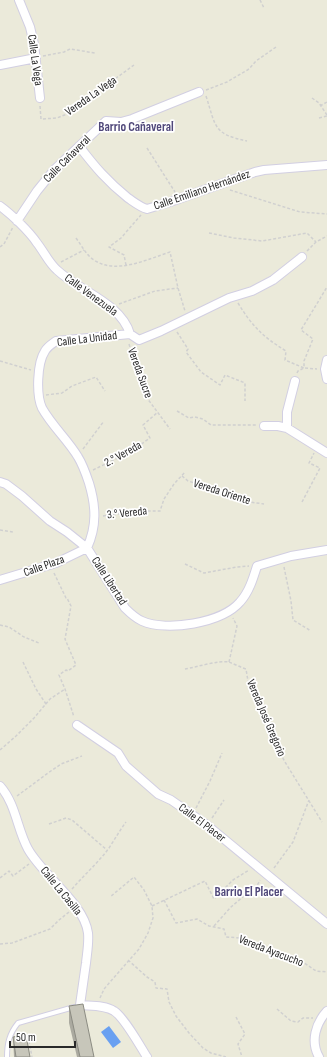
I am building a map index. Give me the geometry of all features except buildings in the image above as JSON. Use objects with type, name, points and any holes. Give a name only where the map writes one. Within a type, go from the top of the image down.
[{"type":"street","name":"Calle La Vega","points":[[19,0],[30,27],[34,44],[40,98]]},
{"type":"street","points":[[0,66],[36,58]]},
{"type":"street","name":"Calle Cañaveral","points":[[17,222],[37,191],[54,170],[106,121],[121,122],[132,119],[202,91]]},
{"type":"street","name":"Calle Emiliano Hernández","points":[[79,146],[93,165],[111,184],[138,205],[147,209],[255,172],[327,165]]},
{"type":"street","name":"Calle Venezuela","points":[[0,206],[36,241],[53,266],[66,278],[109,306],[125,321],[128,334]]},
{"type":"street","name":"Calle La Unidad","points":[[87,548],[92,537],[95,506],[86,474],[78,456],[41,406],[38,395],[41,360],[45,351],[56,341],[128,334],[139,340],[234,296],[252,291],[273,280],[302,257]]},
{"type":"street","points":[[327,360],[325,369],[327,379]]},
{"type":"street","points":[[287,428],[286,412],[295,381]]},
{"type":"street","points":[[264,426],[278,426],[287,428],[327,453]]},
{"type":"street","name":"Calle Libertad","points":[[0,482],[6,484],[50,521],[87,548],[125,608],[134,616],[143,621],[155,624],[189,624],[203,622],[224,614],[240,603],[247,592],[257,566]]},
{"type":"street","name":"Calle Plaza","points":[[0,580],[50,566],[87,548]]},
{"type":"street","points":[[257,566],[282,559],[327,550]]},
{"type":"street","name":"Calle El Placer","points":[[77,725],[118,753],[126,766],[158,794],[171,800],[207,825],[327,924]]},
{"type":"street","name":"Calle La Casilla","points":[[0,786],[8,796],[24,840],[36,859],[76,907],[84,921],[88,932],[88,937],[80,1005]]},
{"type":"street","points":[[80,1005],[98,1006],[114,1011],[121,1018],[147,1057]]},
{"type":"street","points":[[319,1057],[314,1040],[321,1018],[327,1011]]},
{"type":"lane","points":[[7,1057],[9,1037],[12,1030],[18,1024],[80,1005]]},
{"type":"path","points":[[260,0],[264,8]]},
{"type":"path","points":[[247,141],[228,136],[219,130],[202,91],[227,82],[249,69],[256,61],[276,47]]},
{"type":"path","points":[[36,58],[64,52],[70,49],[95,53]]},
{"type":"path","name":"Vereda La Vega","points":[[40,98],[41,119],[57,118],[77,108],[134,66]]},
{"type":"path","points":[[312,98],[327,116],[319,118]]},
{"type":"path","points":[[320,106],[327,102]]},
{"type":"path","points":[[147,148],[179,199]]},
{"type":"path","points":[[230,190],[300,212],[327,214]]},
{"type":"path","points":[[126,265],[124,255],[109,248],[122,238],[147,209]]},
{"type":"path","points":[[0,247],[4,244],[17,222]]},
{"type":"path","points":[[209,233],[234,238],[262,241],[307,233],[316,242]]},
{"type":"path","points":[[302,257],[316,242],[327,236]]},
{"type":"path","points":[[76,238],[88,255],[100,264],[120,267],[170,252],[178,288],[187,318]]},
{"type":"path","points":[[53,266],[84,250]]},
{"type":"path","points":[[304,368],[304,361],[313,339],[301,330],[327,287]]},
{"type":"path","points":[[109,306],[155,291],[178,288]]},
{"type":"path","points":[[234,296],[245,316],[258,331],[272,343],[286,351],[285,360],[304,368],[325,369]]},
{"type":"path","points":[[173,325],[188,349],[186,352],[201,372],[220,385],[225,375],[245,383],[244,401]]},
{"type":"path","name":"Vereda Sucre","points":[[128,334],[140,380],[147,398],[170,429]]},
{"type":"path","points":[[0,361],[40,372]]},
{"type":"path","points":[[295,381],[298,371],[304,368]]},
{"type":"path","points":[[38,395],[62,392],[72,386],[96,377],[105,391]]},
{"type":"path","points":[[177,411],[189,418],[195,417],[203,419],[211,425],[250,424],[264,426]]},
{"type":"path","name":"2.° Vereda","points":[[86,474],[130,452],[150,438],[143,425],[158,412]]},
{"type":"path","points":[[78,456],[104,421]]},
{"type":"path","points":[[302,502],[320,468],[309,463],[318,446]]},
{"type":"path","name":"3.° Vereda","points":[[95,518],[109,514],[160,511],[164,499],[174,484],[185,472]]},
{"type":"path","name":"Vereda Oriente","points":[[182,476],[188,481],[214,489],[243,501],[264,504]]},
{"type":"path","points":[[0,530],[13,532]]},
{"type":"path","points":[[282,559],[291,601],[293,620],[311,631]]},
{"type":"path","points":[[185,564],[204,573],[237,567],[257,566]]},
{"type":"path","points":[[50,566],[71,606],[65,639],[76,665],[59,675],[77,725]]},
{"type":"path","points":[[186,669],[201,667],[220,661],[229,662],[237,626],[230,610]]},
{"type":"path","points":[[0,625],[9,627],[24,637],[39,643]]},
{"type":"path","points":[[23,662],[36,689],[46,704]]},
{"type":"path","name":"Vereda José Gregorio","points":[[229,662],[246,669],[248,681],[256,692],[271,736],[285,762],[322,822]]},
{"type":"path","points":[[0,750],[16,736],[50,699],[65,689]]},
{"type":"path","points":[[192,815],[210,781],[222,753]]},
{"type":"path","points":[[10,801],[61,764],[82,756]]},
{"type":"path","points":[[207,825],[224,800]]},
{"type":"path","points":[[214,926],[231,907],[258,884],[293,842],[309,800]]},
{"type":"path","points":[[49,824],[66,818],[72,820],[107,850]]},
{"type":"path","points":[[66,895],[95,866],[126,822]]},
{"type":"path","points":[[0,878],[10,871],[13,876],[36,859]]},
{"type":"path","points":[[152,906],[205,881],[214,899],[233,880],[256,866]]},
{"type":"path","points":[[98,1006],[104,989],[139,949],[148,933],[153,918],[152,906],[144,890],[134,877],[110,897]]},
{"type":"path","name":"Vereda Ayacucho","points":[[164,900],[176,923],[197,919],[209,926],[224,929],[226,937],[242,938],[252,946],[294,961],[300,960],[316,971],[327,972]]},
{"type":"path","points":[[0,944],[12,942],[50,929],[76,907]]},
{"type":"path","points":[[128,960],[155,982],[156,988],[167,989],[169,1002],[176,1016],[203,1048],[211,1053],[226,1057]]},
{"type":"path","points":[[277,1009],[292,1021],[298,1022],[303,1018],[321,1018]]},
{"type":"path","points":[[236,1017],[245,1034],[238,1044],[242,1057]]},
{"type":"path","points":[[28,1036],[32,1057]]},
{"type":"water","points":[[109,1026],[121,1042],[113,1048],[101,1032]]},
{"type":"district","name":"Barrio Cañaveral","points":[[136,127]]},
{"type":"district","name":"Barrio El Placer","points":[[249,892]]}]
